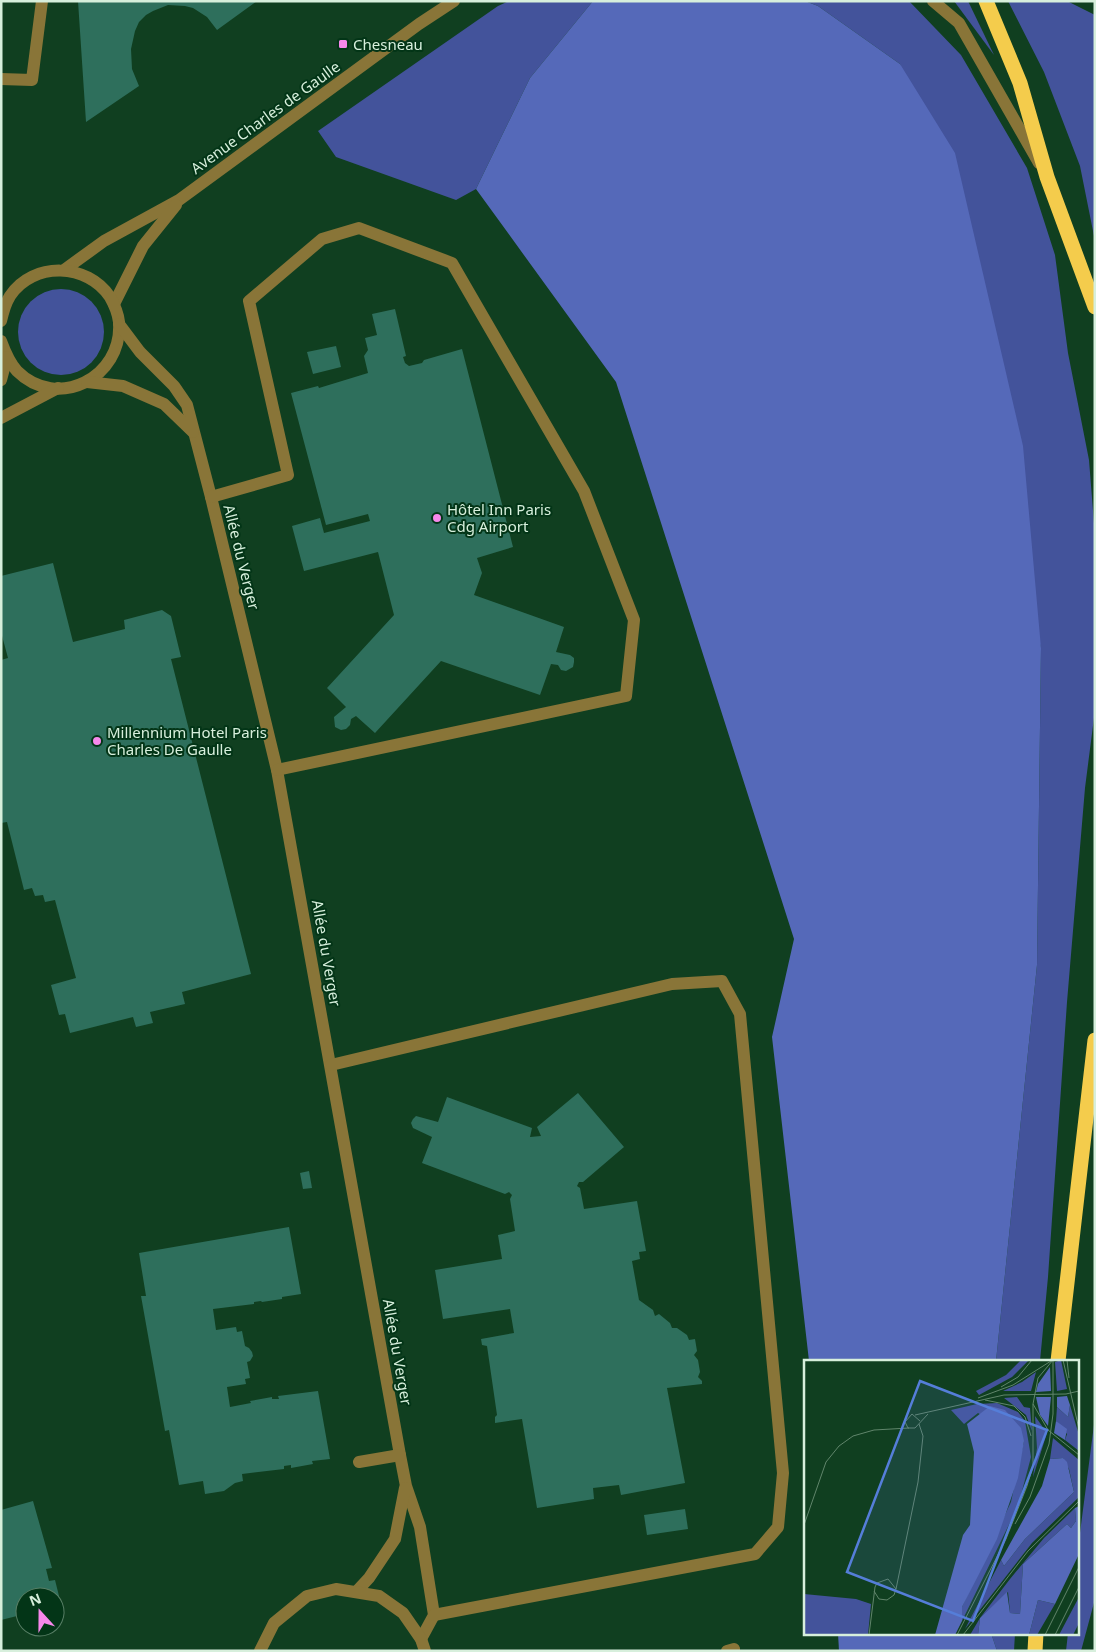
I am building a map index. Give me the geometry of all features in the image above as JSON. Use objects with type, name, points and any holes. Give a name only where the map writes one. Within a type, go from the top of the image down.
[{"type":"highway","points":[[986,1],[1020,83],[1047,177],[1095,307]]},
{"type":"highway","points":[[1058,1360],[1095,1040]]},
{"type":"highway","points":[[1035,1651],[1036,1634]]},
{"type":"street","points":[[1,79],[32,80],[42,1]]},
{"type":"street","name":"Avenue Charles de Gaulle","points":[[419,24],[443,1]]},
{"type":"street","name":"Avenue Charles de Gaulle","points":[[64,270],[104,241],[179,200],[419,24],[454,1]]},
{"type":"street","points":[[933,1],[959,23],[1047,177]]},
{"type":"street","name":"Avenue Charles de Gaulle","points":[[114,304],[143,246],[179,200]]},
{"type":"street","points":[[211,497],[288,475],[249,301],[322,239],[359,228],[452,263],[584,491],[634,620],[626,696],[277,770]]},
{"type":"street","points":[[1,321],[7,292],[34,276],[49,271],[64,270],[80,273],[94,280],[114,304],[119,324],[119,337],[114,354],[103,370],[87,382],[68,388],[49,388],[30,381],[17,371],[7,357],[1,341]]},
{"type":"street","name":"Allée du Verger","points":[[119,324],[140,352],[174,386],[186,405],[211,497],[277,770],[400,1455],[406,1486],[420,1527],[434,1615]]},
{"type":"street","points":[[1,380],[7,357]]},
{"type":"street","points":[[87,382],[123,386],[164,404],[193,432]]},
{"type":"street","points":[[1,418],[58,388]]},
{"type":"street","points":[[331,1065],[672,984],[722,981],[740,1014],[783,1473],[778,1527],[755,1554],[434,1615],[423,1645]]},
{"type":"street","points":[[359,1462],[400,1455]]},
{"type":"street","name":"Allée du Verger","points":[[356,1592],[369,1578],[395,1539],[406,1486]]},
{"type":"street","points":[[260,1651],[274,1623],[307,1596],[336,1589],[379,1596],[403,1613],[423,1645]]},
{"type":"street","points":[[727,1651],[734,1649],[734,1651]]},
{"type":"shaded area","points":[[509,1],[593,1],[530,78],[476,189],[456,200],[336,157],[318,131],[498,6]]},
{"type":"shaded area","points":[[593,1],[805,1],[818,6],[900,64],[955,153],[1023,446],[1041,648],[1037,965],[996,1360],[809,1360],[772,1037],[794,939],[616,382],[476,189],[530,78]]},
{"type":"shaded area","points":[[805,1],[909,1],[961,55],[1027,168],[1055,255],[1068,353],[1089,460],[1095,536],[1095,710],[1085,788],[1040,1360],[996,1360],[1037,965],[1041,648],[900,64],[818,6]]},
{"type":"shaded area","points":[[954,1],[968,1],[994,55]]},
{"type":"shaded area","points":[[1008,1],[1067,1],[1095,15],[1095,241],[1080,166],[1044,72]]},
{"type":"shaded area","points":[[61,289],[77,293],[91,302],[100,316],[104,332],[100,348],[91,362],[77,371],[61,375],[45,371],[31,362],[22,348],[18,332],[22,316],[31,302],[45,293]]},
{"type":"shaded area","points":[[1095,1417],[1095,1599],[1081,1651],[1066,1651],[1068,1634],[1078,1634],[1078,1548]]},
{"type":"shaded area","points":[[838,1634],[991,1634],[997,1651],[839,1651]]},
{"type":"shaded area","points":[[991,1634],[1015,1634],[1014,1651],[997,1651]]},
{"type":"building","points":[[78,1],[257,1],[217,30],[207,17],[193,8],[185,6],[168,5],[146,15],[139,22],[135,31],[131,49],[132,69],[139,86],[86,122]]},
{"type":"building","name":"Hôtel Inn Paris Cdg Airport","points":[[395,309],[406,356],[403,357],[405,363],[409,366],[462,349],[513,547],[477,558],[482,573],[474,595],[564,627],[556,652],[570,655],[574,658],[574,662],[573,667],[566,671],[561,670],[558,665],[551,664],[540,695],[441,661],[375,733],[356,716],[351,719],[350,725],[346,729],[341,730],[335,727],[334,717],[346,707],[327,688],[394,615],[378,552],[304,571],[292,526],[320,518],[324,533],[370,521],[368,514],[326,525],[291,393],[318,386],[319,388],[368,373],[364,356],[368,350],[365,338],[377,335],[372,314]]},
{"type":"building","points":[[336,346],[341,367],[313,374],[307,352]]},
{"type":"building","name":"Millennium Hotel Paris Charles De Gaulle","points":[[53,563],[73,642],[125,629],[124,620],[162,610],[171,616],[181,657],[171,659],[251,974],[182,992],[185,1004],[150,1012],[153,1023],[136,1027],[133,1017],[70,1033],[65,1014],[59,1015],[51,985],[76,978],[55,900],[45,902],[43,895],[35,896],[32,888],[24,890],[7,822],[1,823],[1,660],[8,658],[1,632],[1,576]]},
{"type":"building","points":[[578,1093],[624,1147],[583,1182],[579,1182],[577,1186],[580,1188],[584,1209],[637,1201],[646,1251],[639,1252],[640,1259],[632,1261],[639,1300],[653,1310],[655,1316],[659,1314],[670,1323],[672,1328],[677,1328],[687,1335],[689,1340],[695,1339],[697,1351],[694,1355],[698,1360],[700,1372],[698,1377],[702,1384],[667,1388],[685,1483],[621,1495],[619,1485],[593,1488],[594,1499],[537,1508],[522,1419],[495,1423],[497,1415],[487,1346],[482,1345],[481,1339],[514,1333],[510,1309],[443,1319],[435,1270],[502,1259],[498,1235],[515,1231],[510,1199],[512,1195],[509,1192],[505,1194],[422,1163],[432,1137],[413,1128],[411,1123],[416,1116],[438,1122],[447,1097],[532,1128],[530,1137],[541,1136],[537,1127]]},
{"type":"building","points":[[309,1171],[312,1188],[303,1189],[300,1173]]},
{"type":"building","points":[[289,1227],[301,1294],[282,1297],[282,1299],[254,1302],[254,1304],[213,1309],[216,1330],[236,1327],[237,1332],[242,1331],[245,1346],[249,1348],[253,1356],[247,1362],[250,1378],[245,1379],[246,1384],[227,1387],[230,1407],[272,1397],[272,1399],[279,1399],[278,1396],[318,1391],[330,1459],[312,1461],[313,1464],[291,1468],[291,1465],[284,1466],[284,1469],[242,1474],[243,1481],[235,1483],[224,1491],[205,1494],[203,1481],[179,1485],[169,1430],[165,1431],[141,1296],[146,1296],[139,1253]]},
{"type":"building","points":[[33,1501],[52,1568],[46,1569],[49,1581],[55,1580],[57,1587],[15,1587],[15,1616],[1,1620],[1,1510]]},
{"type":"building","points":[[685,1509],[688,1529],[647,1535],[644,1515]]},
{"type":"place","name":"Chesneau","points":[[343,44]]},
{"type":"place","name":"Hôtel Inn Paris Cdg Airport","points":[[437,518]]},
{"type":"place","name":"Millennium Hotel Paris Charles De Gaulle","points":[[97,741]]}]
